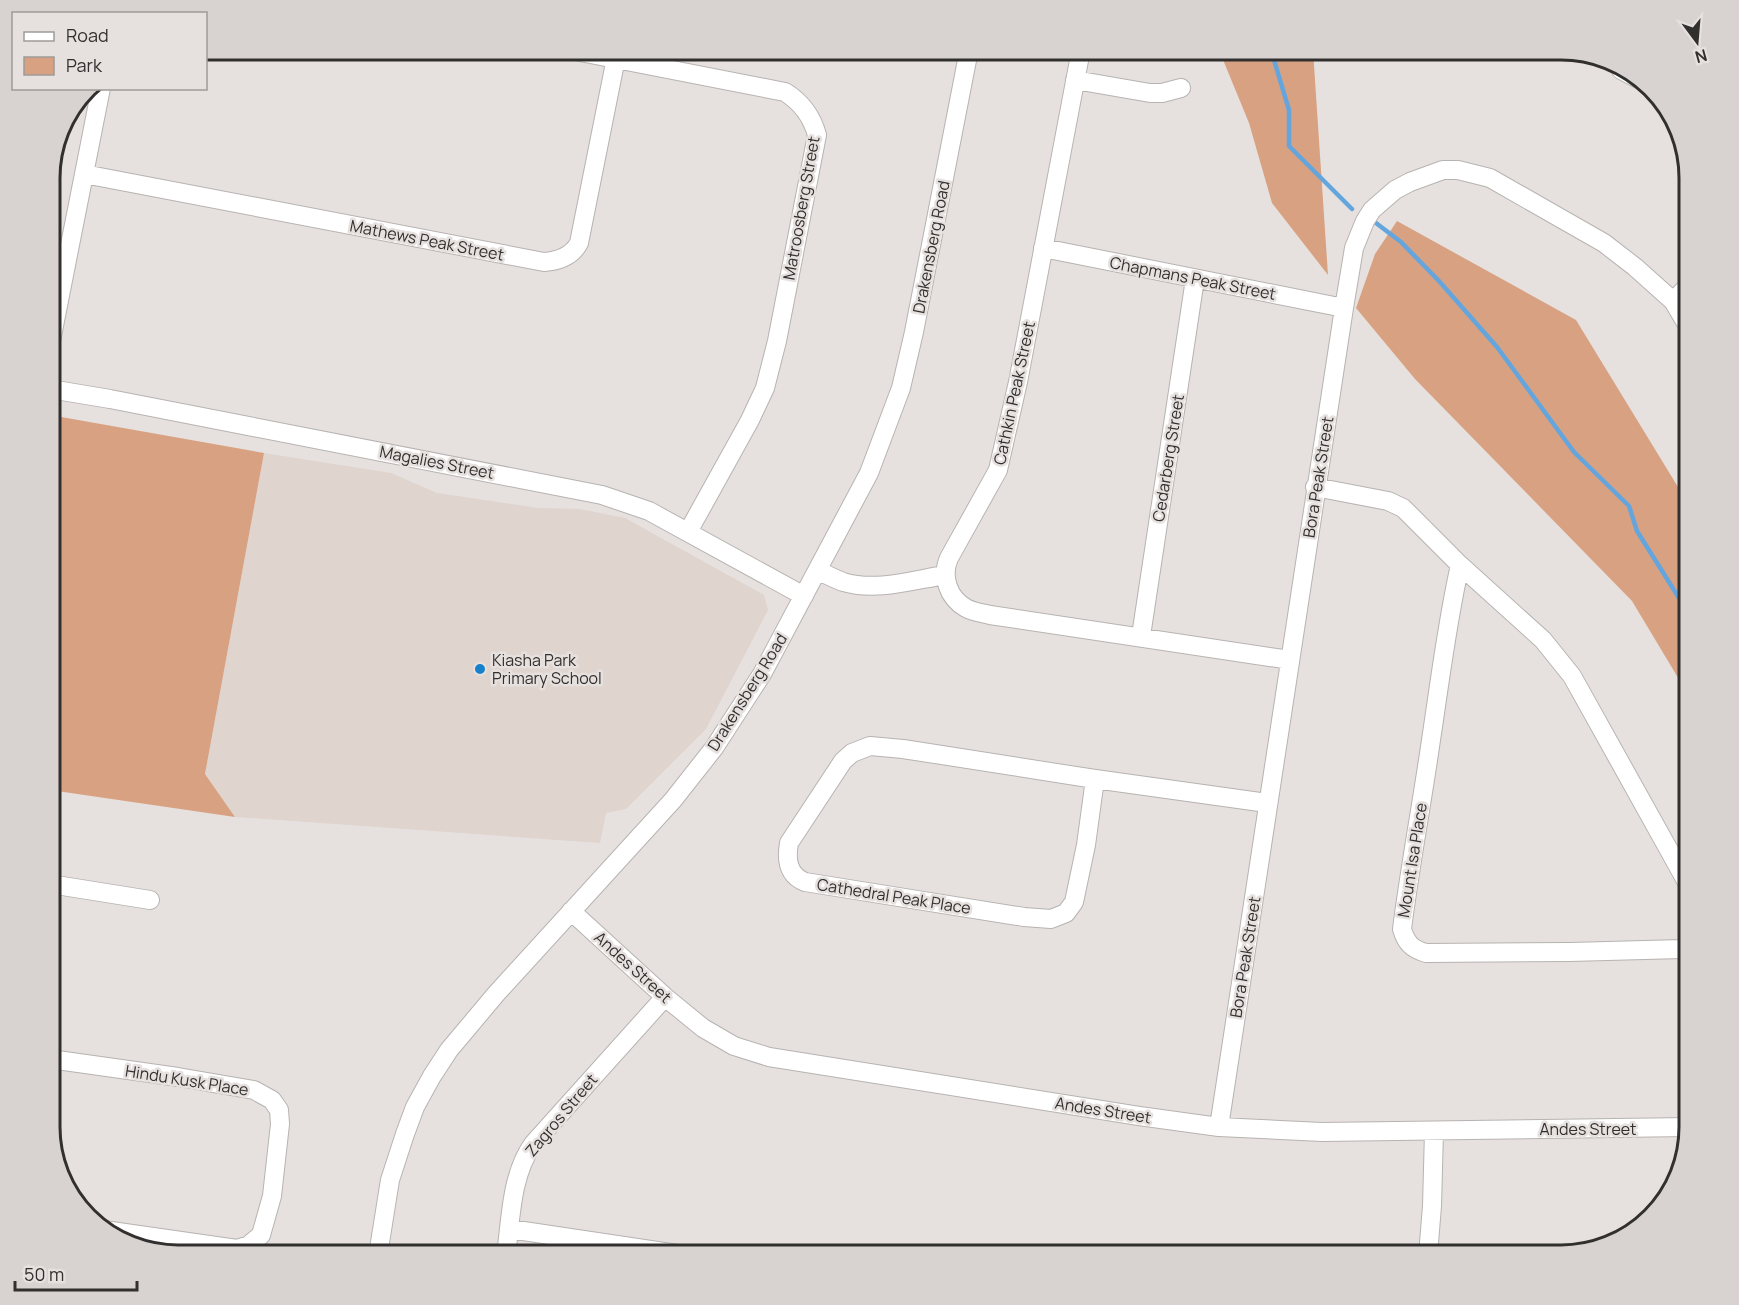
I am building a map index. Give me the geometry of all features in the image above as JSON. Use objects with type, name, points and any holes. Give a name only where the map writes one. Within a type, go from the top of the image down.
[{"type":"street","name":"Mathews Peak Street","points":[[84,174],[532,260],[554,261],[572,252],[579,243],[616,60]]},
{"type":"street","name":"Matroosberg Street","points":[[626,60],[785,92],[801,105],[809,116],[817,135],[777,341],[765,388],[750,420],[688,532]]},
{"type":"street","name":"Drakensberg Road","points":[[380,1245],[390,1180],[412,1116],[432,1076],[449,1050],[496,994],[673,800],[714,748],[762,674],[870,472],[901,388],[967,60]]},
{"type":"street","name":"Cathkin Peak Street","points":[[945,575],[949,558],[998,470],[1018,382],[1079,60]]},
{"type":"street","points":[[1075,80],[1150,93],[1162,93],[1181,88]]},
{"type":"street","points":[[60,295],[101,90]]},
{"type":"street","name":"Bora Peak Street","points":[[1219,1127],[1267,803],[1302,588],[1315,487],[1354,248],[1365,221],[1372,210],[1395,190],[1410,182],[1443,170],[1466,171],[1490,178],[1604,243],[1673,301],[1679,311]]},
{"type":"street","name":"Chapmans Peak Street","points":[[1043,248],[1344,308]]},
{"type":"street","name":"Cedarberg Street","points":[[1141,636],[1195,279]]},
{"type":"street","points":[[1673,301],[1679,295]]},
{"type":"street","name":"Magalies Street","points":[[60,391],[602,495],[650,511],[804,596]]},
{"type":"street","points":[[1315,487],[1388,501],[1403,508],[1542,640],[1572,676],[1679,868]]},
{"type":"street","name":"Mount Isa Place","points":[[1460,564],[1451,606],[1408,881],[1402,929],[1404,936],[1417,950],[1435,953],[1679,949]]},
{"type":"street","points":[[818,571],[844,583],[869,585],[898,584],[945,575],[950,591],[958,603],[969,610],[1290,660]]},
{"type":"street","name":"Cathedral Peak Place","points":[[1095,779],[1086,845],[1074,902],[1066,913],[1051,920],[806,882],[795,875],[788,863],[789,843],[843,760],[852,753],[870,746],[1267,803]]},
{"type":"street","points":[[60,886],[150,900]]},
{"type":"street","name":"Andes Street","points":[[571,911],[665,997],[703,1028],[734,1046],[769,1057],[1219,1127],[1322,1132],[1679,1127]]},
{"type":"street","name":"Zagros Street","points":[[508,1245],[516,1182],[526,1154],[665,997]]},
{"type":"street","name":"Hindu Kusk Place","points":[[60,1060],[254,1090],[272,1100],[279,1110],[280,1124],[272,1196],[261,1235],[249,1245]]},
{"type":"street","points":[[1429,1245],[1434,1131]]},
{"type":"street","points":[[510,1229],[613,1245]]},
{"type":"street","name":"Hindu Kusk Place","points":[[126,1233],[209,1245]]},
{"type":"shaded area","name":"Kiasha Park Primary School","points":[[264,453],[391,473],[437,493],[539,508],[580,509],[625,518],[764,595],[768,610],[706,729],[626,809],[606,813],[600,843],[235,817],[205,774]]},
{"type":"green space","points":[[1223,60],[1314,60],[1328,275],[1272,203],[1249,123]]},
{"type":"green space","points":[[1397,221],[1576,320],[1679,489],[1679,679],[1632,601],[1415,379],[1356,308],[1375,254]]},
{"type":"green space","points":[[60,417],[264,453],[205,774],[235,817],[60,791]]},
{"type":"waterway","points":[[1274,60],[1289,110],[1289,146],[1352,209]]},
{"type":"waterway","points":[[1376,223],[1401,242],[1439,281],[1497,347],[1574,452],[1629,506],[1637,531],[1679,598]]},
{"type":"place","name":"Kiasha Park Primary School","points":[[480,669]]}]
